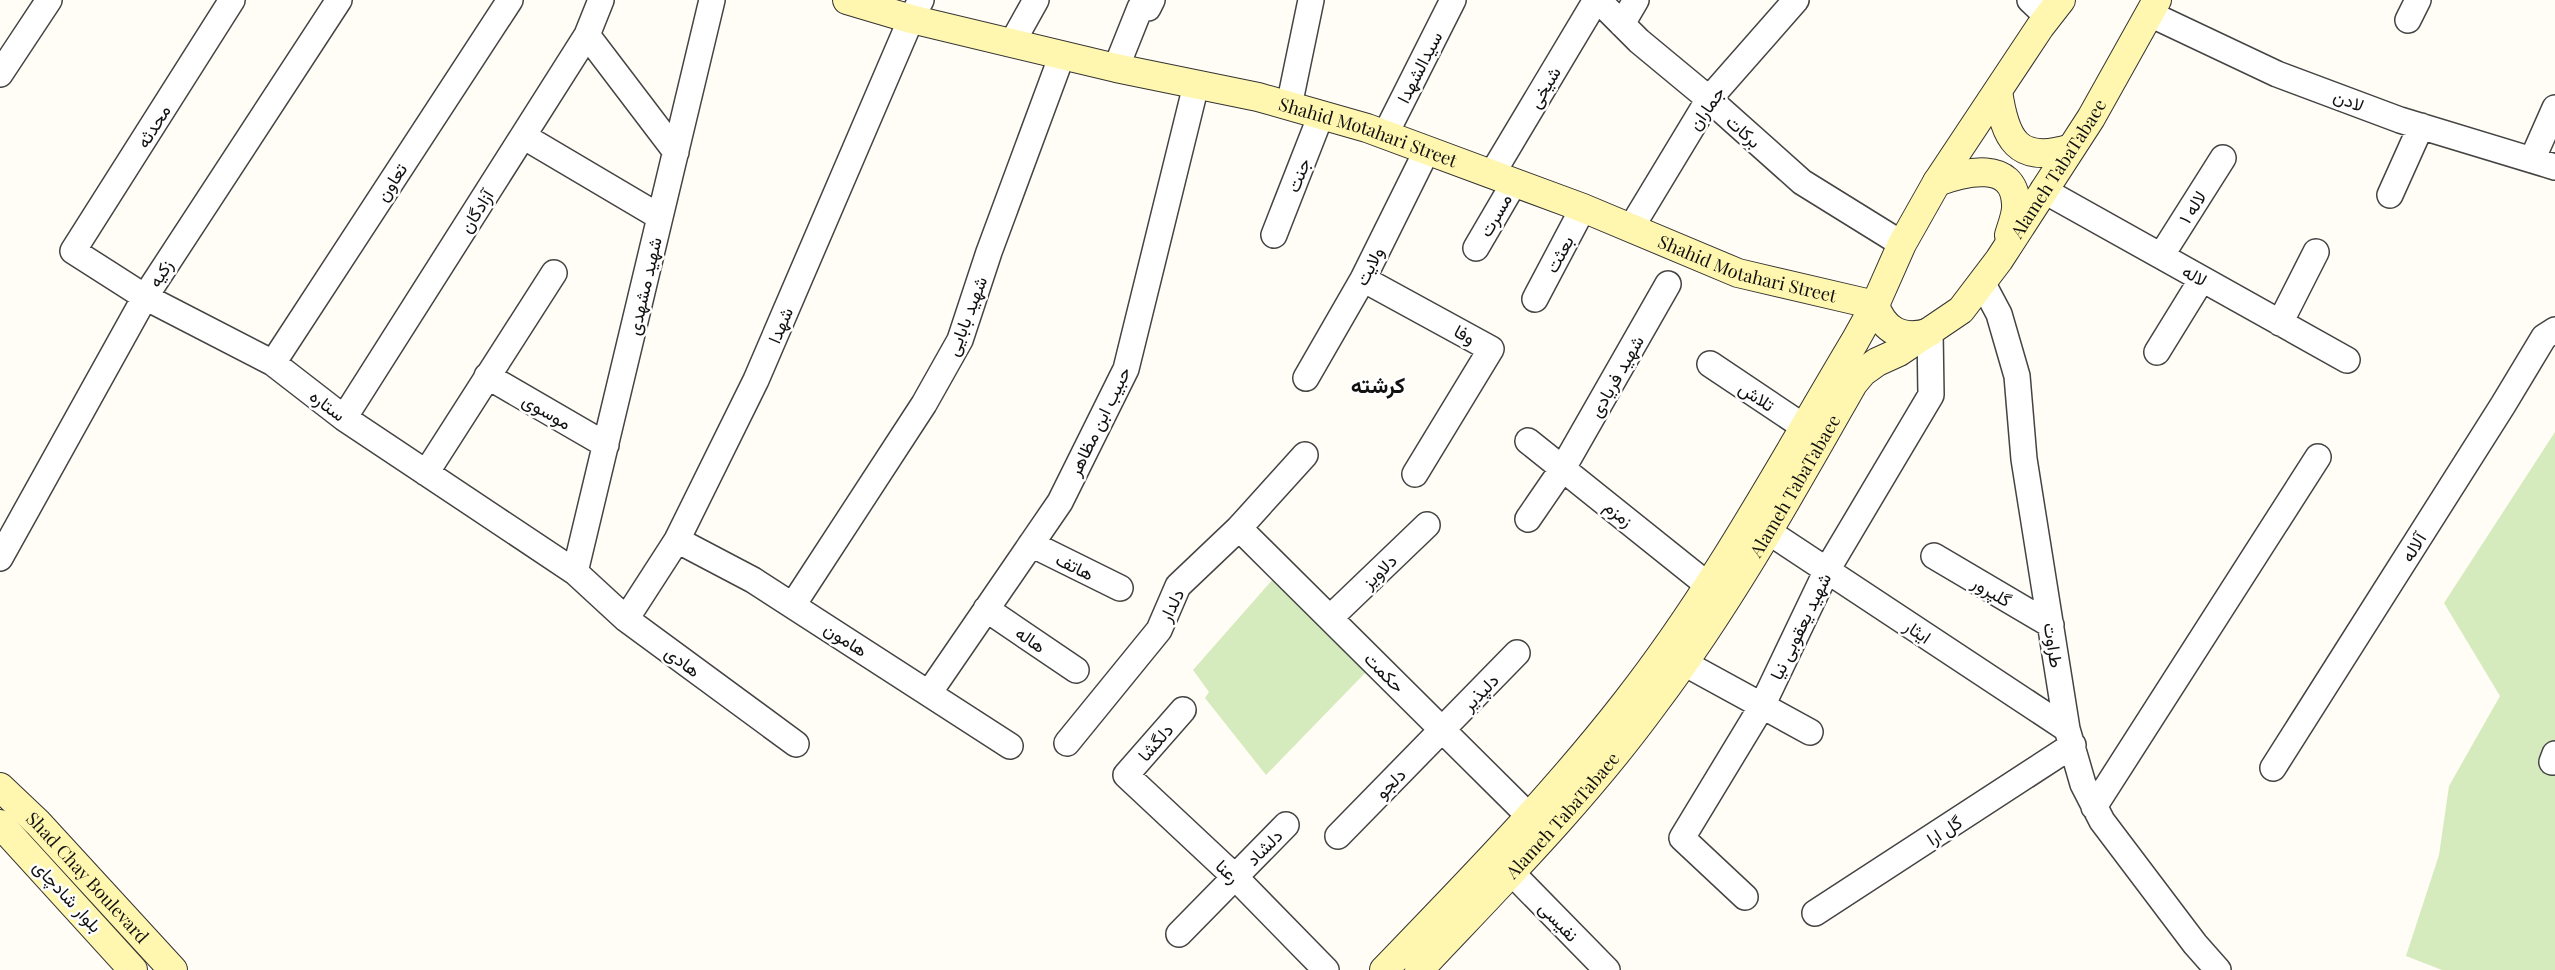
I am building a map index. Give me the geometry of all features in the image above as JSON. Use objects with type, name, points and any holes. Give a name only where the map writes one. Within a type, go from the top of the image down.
[{"type":"street","points":[[0,74],[49,0]]},
{"type":"street","name":"محدثه","points":[[73,251],[232,0]]},
{"type":"street","name":"زکیه","points":[[0,558],[145,296],[339,0]]},
{"type":"street","name":"تعاون","points":[[273,363],[510,0]]},
{"type":"street","name":"آزادگان","points":[[344,418],[586,35],[602,0]]},
{"type":"street","name":"شهید مشهدی","points":[[575,572],[712,0]]},
{"type":"street","name":"Shahid Motahari Street","points":[[847,0],[916,10],[1012,43],[1289,106],[1321,115],[1385,135],[1583,208],[1738,273],[1875,305]]},
{"type":"street","points":[[1012,43],[1036,0]]},
{"type":"street","points":[[1116,68],[1140,8],[1148,8],[1152,0]]},
{"type":"street","points":[[1289,106],[1311,0]]},
{"type":"street","name":"سیدالشهدا","points":[[1385,135],[1454,0]]},
{"type":"street","name":"شیخی","points":[[1503,178],[1596,0]]},
{"type":"street","name":"برکات","points":[[1601,0],[1638,42],[1709,99],[1802,182],[1902,244]]},
{"type":"street","points":[[1622,24],[1636,0]]},
{"type":"street","name":"جماران","points":[[1631,228],[1709,99],[1796,0]]},
{"type":"street","name":"Alameh TabaTabaee","points":[[1759,525],[1804,427],[1875,305],[1902,244],[1938,182],[1998,91],[2047,6]]},
{"type":"street","name":"Alameh TabaTabaee","points":[[1419,970],[1502,865],[1538,826],[1595,779],[1718,593],[1759,525],[1863,372],[1877,362],[1899,352],[1961,310],[2006,248],[2091,118],[2154,7]]},
{"type":"street","name":"لادن","points":[[2154,7],[2277,74],[2421,126],[2544,164]]},
{"type":"street","name":"شهدا","points":[[626,619],[677,540],[756,380],[916,10]]},
{"type":"street","points":[[586,35],[676,152]]},
{"type":"street","name":"شهید بابایی","points":[[793,605],[924,404],[960,340],[989,252],[1062,55]]},
{"type":"street","name":"حبیب ابن مظاهر","points":[[929,693],[1060,502],[1126,369],[1196,85]]},
{"type":"street","points":[[1998,91],[2002,118],[2007,132],[2016,143],[2039,154],[2051,154],[2071,148]]},
{"type":"street","points":[[2544,164],[2555,108]]},
{"type":"street","name":"جنت","points":[[1274,235],[1321,115]]},
{"type":"street","points":[[2390,194],[2421,126]]},
{"type":"street","points":[[523,136],[660,217]]},
{"type":"street","name":"ولایت","points":[[1306,378],[1363,278],[1427,150]]},
{"type":"street","name":"لاله ۱","points":[[2161,256],[2223,158]]},
{"type":"street","points":[[1938,182],[1958,174],[1985,171],[2005,179],[2013,187],[2016,205],[2006,248]]},
{"type":"street","name":"مسرت","points":[[1476,248],[1503,178]]},
{"type":"street","name":"لاله","points":[[2043,190],[2346,360]]},
{"type":"street","name":"بعثت","points":[[1535,299],[1583,208]]},
{"type":"street","name":"ستاره","points":[[73,251],[145,296],[273,363],[344,418],[575,572]]},
{"type":"street","points":[[2280,323],[2316,252]]},
{"type":"street","points":[[426,473],[554,273]]},
{"type":"street","name":"وفا","points":[[1363,278],[1491,349],[1415,474]]},
{"type":"street","points":[[2156,352],[2202,279]]},
{"type":"street","name":"طراوت","points":[[1982,282],[1999,314],[2018,376],[2024,459],[2070,737],[2083,784],[2102,821],[2139,872],[2194,944],[2218,970]]},
{"type":"street","name":"شهید فریادی","points":[[1528,519],[1564,468],[1668,284]]},
{"type":"street","points":[[1875,305],[1880,319],[1890,329],[1903,335],[1917,336],[1930,331]]},
{"type":"street","name":"آلاله","points":[[2274,768],[2504,405],[2544,337],[2555,330]]},
{"type":"street","name":"شهید یعقوبی نیا","points":[[1745,898],[1682,838],[1762,706],[1827,570],[1931,396],[1930,331]]},
{"type":"street","name":"تلاش","points":[[1710,364],[1804,427]]},
{"type":"street","name":"موسوی","points":[[488,376],[606,445]]},
{"type":"street","name":"زمزم","points":[[1528,441],[1718,593]]},
{"type":"street","name":"دلدار","points":[[1067,743],[1158,630],[1178,586],[1239,528],[1305,455]]},
{"type":"street","points":[[2094,807],[2318,457]]},
{"type":"street","name":"دلاویز","points":[[1330,618],[1427,525]]},
{"type":"street","name":"ایثار","points":[[1759,525],[2070,737]]},
{"type":"street","name":"حکمت","points":[[1239,528],[1538,826]]},
{"type":"street","name":"هامون","points":[[677,540],[754,580],[1010,746]]},
{"type":"street","name":"هاتف","points":[[1031,544],[1120,588]]},
{"type":"street","name":"گلپرور","points":[[1934,556],[2051,626]]},
{"type":"street","name":"هادی","points":[[575,572],[626,619],[796,744]]},
{"type":"street","name":"هاله","points":[[986,609],[1076,670]]},
{"type":"street","name":"دلپذیر","points":[[1443,730],[1517,653]]},
{"type":"street","points":[[1675,656],[1810,732]]},
{"type":"street","name":"دلگشا","points":[[1126,775],[1183,710]]},
{"type":"street","name":"دلجو","points":[[1338,836],[1443,730]]},
{"type":"street","name":"گل ارا","points":[[1815,914],[2070,737]]},
{"type":"street","name":"رعنا","points":[[1126,775],[1235,876],[1326,970]]},
{"type":"street","name":"Shad Chay Boulevard","points":[[0,788],[38,823],[173,970]]},
{"type":"street","name":"بلوار شادچای","points":[[0,824],[133,970]]},
{"type":"street","name":"دلشاد","points":[[1179,934],[1286,824]]},
{"type":"street","name":"Alameh TabaTabaee","points":[[1384,970],[1502,865]]},
{"type":"street","name":"نفیسی","points":[[1502,865],[1607,970]]},
{"type":"green space","points":[[2555,432],[2555,970],[2442,970],[2406,956],[2439,855],[2449,786],[2500,696],[2444,603]]},
{"type":"green space","points":[[1274,578],[1367,671],[1266,775],[1205,698],[1209,692],[1193,670]]},
{"type":"district","name":"کرشته","points":[[1378,384]]}]
